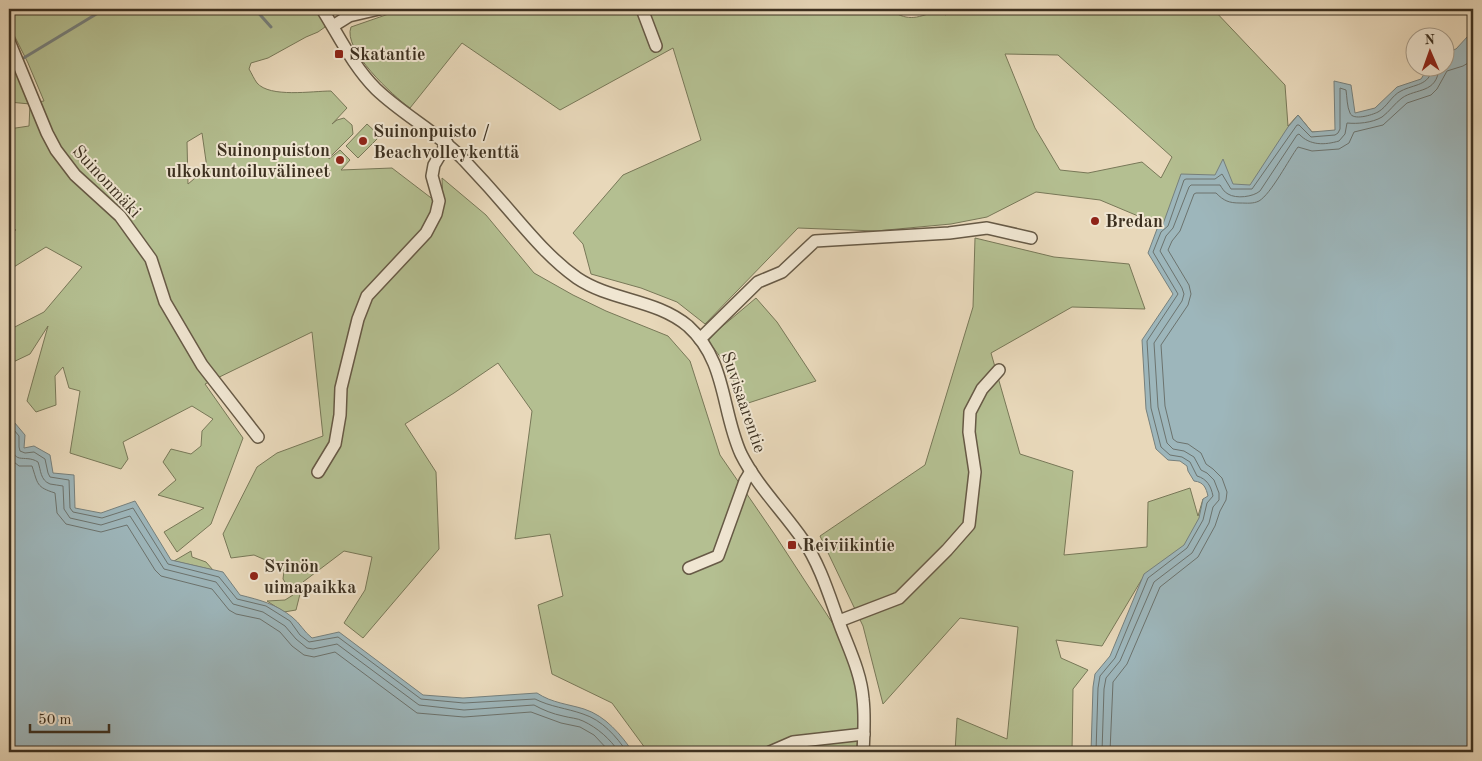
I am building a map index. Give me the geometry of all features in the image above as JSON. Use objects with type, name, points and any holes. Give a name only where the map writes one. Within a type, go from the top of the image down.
[{"type":"street","name":"Suvisaarentie","points":[[322,9],[356,65],[377,90],[447,143],[481,177],[538,244],[571,273],[587,284],[609,294],[662,310],[688,327],[700,339],[718,370],[736,439],[742,454],[769,497],[804,542],[828,591],[861,684],[863,697],[863,752]]},
{"type":"street","points":[[333,26],[349,16],[379,9]]},
{"type":"street","points":[[642,9],[656,46]]},
{"type":"street","name":"Suinonmäki","points":[[9,41],[47,133],[56,150],[75,176],[120,216],[150,259],[164,302],[202,366],[258,436]]},
{"type":"street","points":[[318,472],[335,444],[340,414],[341,388],[358,319],[367,296],[426,233],[436,214],[439,201],[432,176],[434,165],[447,143]]},
{"type":"street","points":[[700,339],[758,282],[782,272],[815,241],[949,233],[987,228],[1031,238]]},
{"type":"street","points":[[839,621],[899,598],[969,525],[975,472],[970,432],[970,412],[982,389],[999,370]]},
{"type":"street","points":[[689,568],[718,556],[745,481],[751,471]]},
{"type":"street","points":[[770,752],[793,742],[864,734]]},
{"type":"green space","points":[[9,9],[315,9],[324,22],[325,27],[268,58],[251,63],[249,69],[257,83],[263,88],[281,92],[331,91],[347,108],[332,124],[344,118],[352,125],[353,134],[329,159],[340,150],[350,160],[341,170],[392,168],[443,207],[442,178],[486,215],[534,273],[606,311],[668,336],[690,361],[720,455],[837,630],[861,697],[862,752],[648,752],[612,703],[552,674],[538,605],[563,596],[550,534],[515,539],[532,411],[498,363],[405,424],[436,472],[439,549],[363,638],[344,623],[365,590],[372,557],[344,551],[303,582],[296,610],[284,612],[267,601],[285,600],[293,595],[283,579],[284,571],[277,565],[254,555],[231,558],[223,534],[257,467],[277,453],[323,436],[312,332],[205,384],[243,438],[211,524],[177,552],[164,532],[204,508],[158,495],[176,480],[163,462],[171,449],[191,454],[201,446],[202,431],[213,419],[192,406],[123,442],[128,459],[121,469],[70,453],[80,391],[69,388],[63,367],[55,376],[56,405],[36,412],[27,401],[48,326],[30,354],[9,364],[9,330],[44,312],[82,267],[46,247],[9,270],[9,234],[16,230],[9,225],[9,129],[29,126],[30,104],[9,102],[9,56],[30,103],[44,101],[9,25]],"holes":[[[202,133],[207,168],[188,184],[187,142]]]},
{"type":"green space","points":[[403,9],[889,9],[911,18],[935,11],[946,15],[945,9],[1213,9],[1285,85],[1288,126],[1298,115],[1312,132],[1318,132],[1318,147],[1185,229],[1150,221],[1100,200],[1036,192],[987,217],[951,224],[876,231],[798,228],[705,324],[677,302],[641,288],[591,274],[583,244],[573,233],[623,175],[701,140],[673,48],[560,110],[462,43],[410,108],[381,83],[361,59],[350,36],[351,27]],"holes":[[[1005,54],[1058,55],[1172,157],[1161,178],[1142,162],[1088,173],[1060,170],[1035,128]]]},
{"type":"green space","name":"Suinonpuisto / Beachvolleykenttä","points":[[367,124],[380,136],[358,158],[346,146]]},
{"type":"green space","points":[[975,238],[1054,257],[1129,264],[1145,309],[1072,307],[991,353],[1020,454],[1073,471],[1064,555],[1147,547],[1148,502],[1190,488],[1198,516],[1203,499],[1231,523],[1142,579],[1102,646],[1056,640],[1061,658],[1088,670],[1073,689],[1072,752],[955,752],[957,718],[1007,739],[1018,627],[960,618],[883,704],[863,626],[820,536],[925,465],[973,307]]},
{"type":"green space","points":[[756,298],[777,322],[816,381],[739,406],[735,386],[729,371],[708,341],[718,330]]},
{"type":"green space","points":[[191,551],[192,557],[206,562],[213,570],[174,561]]},
{"type":"water","points":[[1468,36],[1473,43],[1473,752],[1091,752],[1095,674],[1110,656],[1144,574],[1184,545],[1199,518],[1203,499],[1208,496],[1204,486],[1194,481],[1187,466],[1180,461],[1168,460],[1156,449],[1146,409],[1142,340],[1173,294],[1148,253],[1157,229],[1163,224],[1181,174],[1215,175],[1223,159],[1233,184],[1250,185],[1298,115],[1312,132],[1335,130],[1334,81],[1351,85],[1355,113],[1375,108],[1397,87],[1422,78],[1454,78],[1454,50]]},
{"type":"water","points":[[9,416],[25,435],[24,448],[34,446],[50,455],[53,473],[74,475],[75,508],[101,513],[135,501],[171,560],[223,572],[240,595],[280,609],[295,619],[312,638],[339,632],[423,695],[463,698],[537,693],[554,701],[584,709],[606,721],[633,752],[9,752]]},
{"type":"waterway","points":[[22,59],[98,13],[111,9]]},
{"type":"waterway","points":[[255,9],[271,27]]},
{"type":"place","name":"Skatantie","points":[[339,54]]},
{"type":"place","name":"Suinonpuisto / Beachvolleykenttä","points":[[363,141]]},
{"type":"place","name":"Suinonpuiston ulkokuntoiluvälineet","points":[[340,160]]},
{"type":"place","name":"Bredan","points":[[1095,221]]},
{"type":"place","name":"Reiviikintie","points":[[792,545]]},
{"type":"place","name":"Svinön uimapaikka","points":[[254,576]]}]
